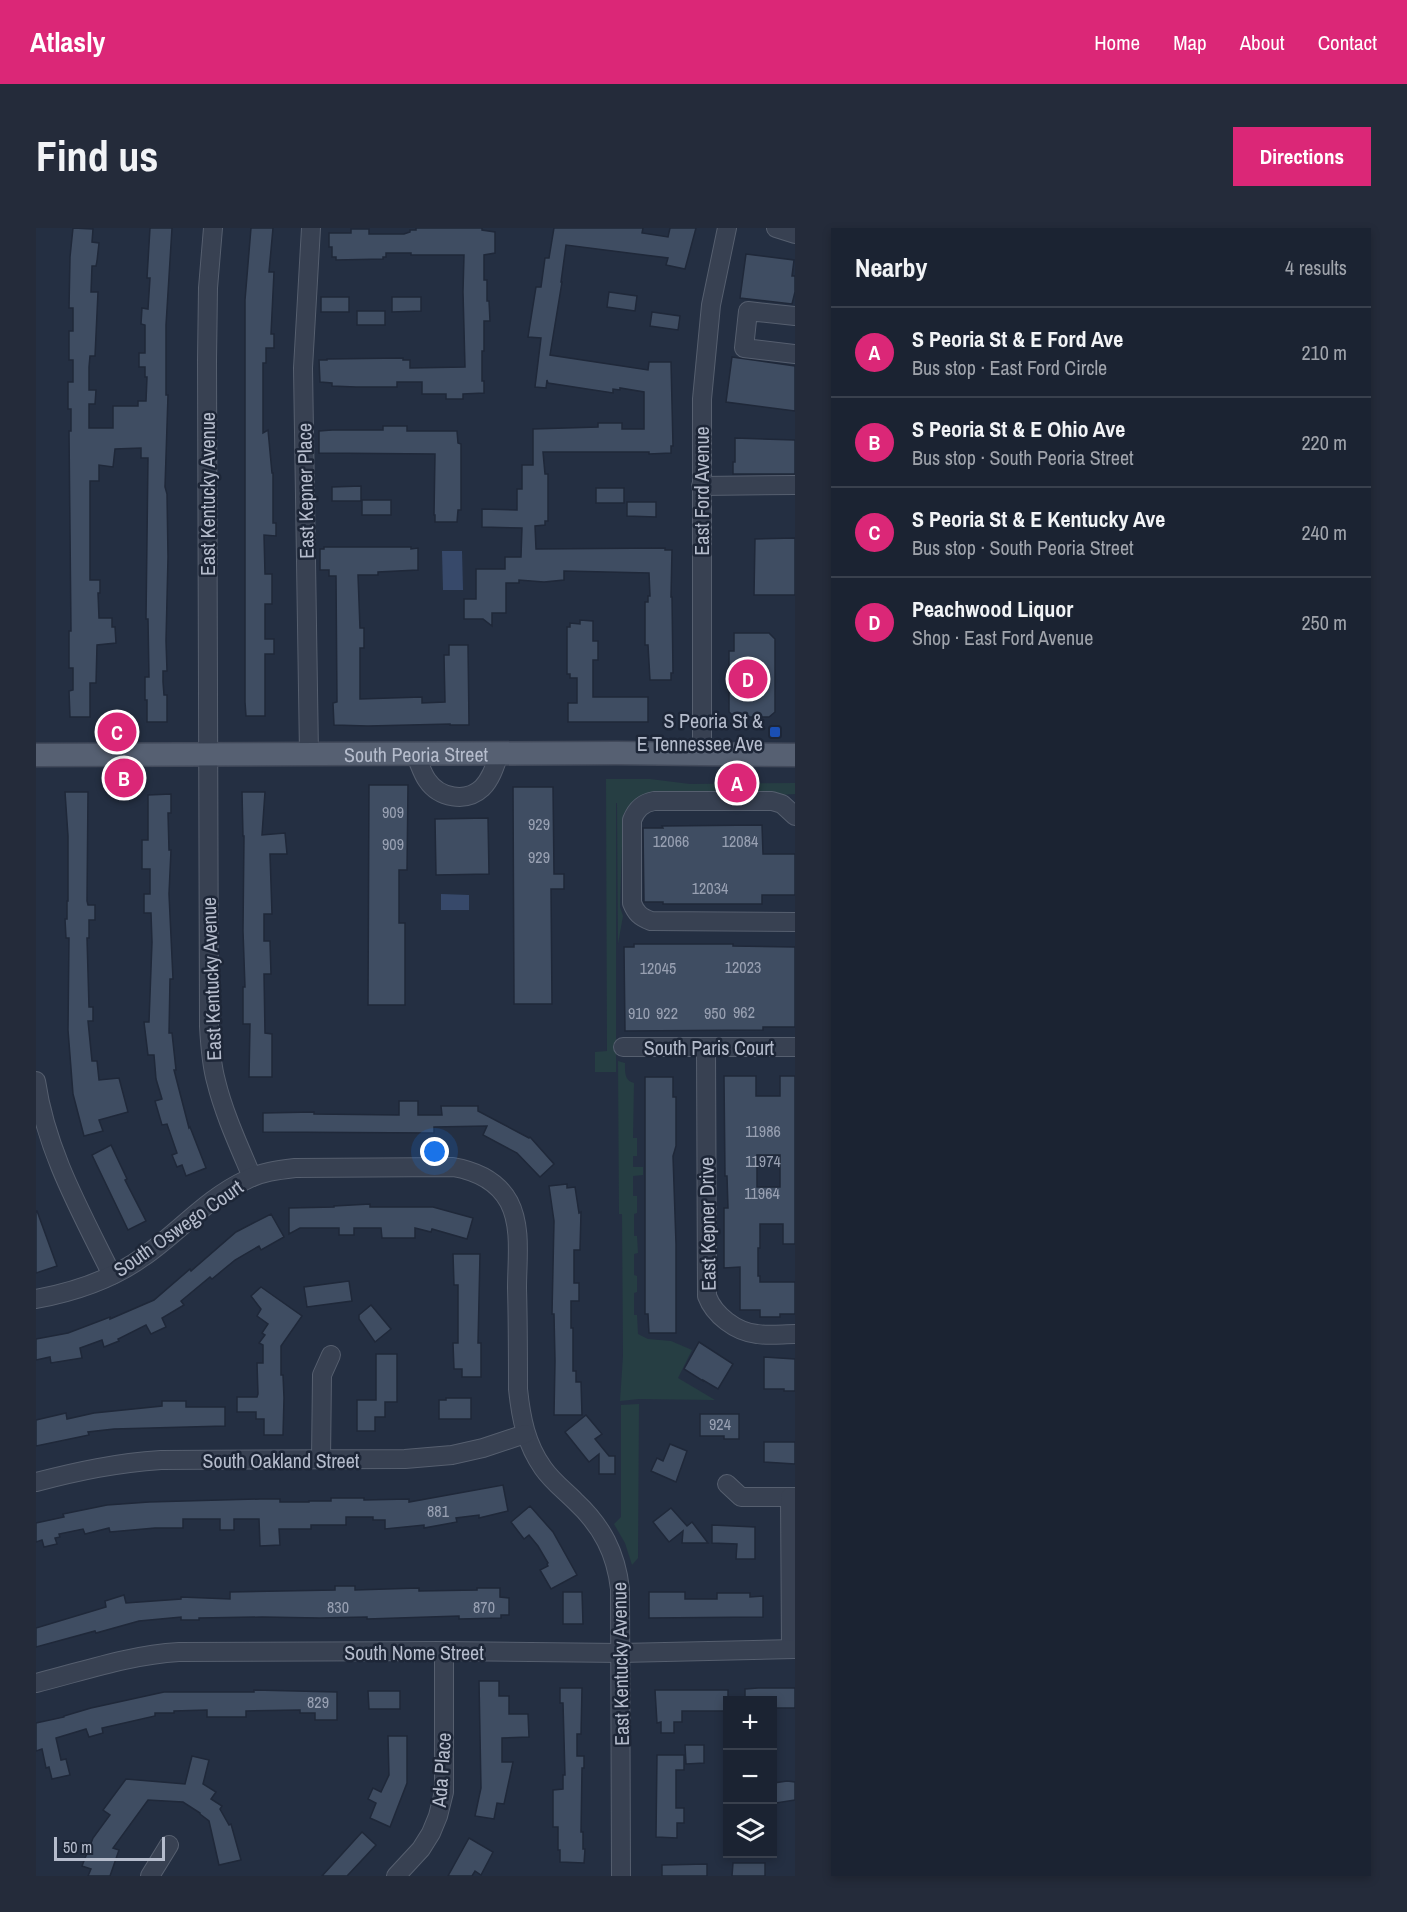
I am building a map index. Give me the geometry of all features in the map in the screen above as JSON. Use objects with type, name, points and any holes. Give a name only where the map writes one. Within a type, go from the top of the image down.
[{"type":"main road","name":"South Peoria Street","points":[[36,755],[617,753],[795,755]]},
{"type":"street","name":"East Kentucky Avenue","points":[[213,228],[208,288],[207,360],[209,1014],[215,1079],[222,1104],[252,1177],[274,1170],[295,1168],[453,1167],[470,1170],[486,1177],[508,1200],[517,1227],[518,1389],[525,1434],[543,1468],[556,1484],[593,1519],[604,1535],[618,1570],[621,1653],[621,1876]]},
{"type":"street","name":"East Kepner Place","points":[[309,754],[303,368],[310,228]]},
{"type":"street","name":"East Ford Avenue","points":[[702,755],[702,399],[711,305],[727,228]]},
{"type":"street","points":[[776,228],[795,234]]},
{"type":"street","points":[[795,316],[748,311],[744,348],[795,354]]},
{"type":"street","points":[[701,486],[795,485]]},
{"type":"street","points":[[415,754],[427,780],[435,789],[443,794],[456,797],[472,794],[480,789],[492,773],[499,754]]},
{"type":"street","points":[[795,816],[782,804],[772,801],[654,801],[642,805],[632,820],[632,903],[635,911],[642,918],[651,921],[795,921]]},
{"type":"street","name":"South Paris Court","points":[[623,1047],[795,1047]]},
{"type":"street","name":"East Kepner Drive","points":[[706,1047],[707,1296],[718,1316],[744,1331],[756,1334],[795,1334]]},
{"type":"street","points":[[36,1081],[48,1136],[60,1169],[112,1275]]},
{"type":"street","name":"South Oswego Court","points":[[36,1299],[70,1292],[112,1275],[141,1258],[226,1191],[252,1177]]},
{"type":"street","points":[[321,1460],[322,1375],[331,1355]]},
{"type":"street","name":"South Oakland Street","points":[[36,1482],[90,1468],[125,1462],[436,1457],[483,1448],[525,1434]]},
{"type":"street","points":[[727,1484],[741,1497],[793,1497],[793,1649]]},
{"type":"street","name":"South Nome Street","points":[[36,1683],[154,1653],[444,1651],[621,1653],[793,1649]]},
{"type":"street","name":"Ada Place","points":[[396,1876],[421,1849],[438,1816],[444,1792],[444,1651]]},
{"type":"street","points":[[150,1876],[169,1845]]},
{"type":"green space","points":[[606,779],[650,779],[690,784],[795,783],[795,794],[644,797],[631,804],[623,816],[620,907],[623,916],[618,944],[616,803],[616,1072],[595,1072],[595,1052],[607,1051]]},
{"type":"green space","points":[[618,1061],[625,1063],[627,1078],[634,1083],[633,1138],[637,1138],[637,1156],[633,1156],[633,1167],[643,1167],[643,1175],[633,1176],[633,1196],[637,1196],[634,1236],[637,1236],[638,1253],[634,1254],[637,1292],[634,1293],[634,1315],[637,1315],[638,1334],[648,1339],[671,1341],[692,1350],[678,1378],[715,1400],[620,1401],[623,1356]]},
{"type":"green space","points":[[639,1404],[638,1558],[632,1565],[625,1543],[614,1524],[621,1517],[621,1405]]},
{"type":"water","points":[[442,551],[462,551],[463,590],[443,590]]},
{"type":"water","points":[[441,894],[469,895],[469,910],[441,910]]},
{"type":"building","points":[[73,228],[93,229],[92,242],[99,243],[96,266],[92,266],[91,292],[98,292],[95,356],[90,356],[89,367],[89,390],[96,390],[95,404],[89,404],[89,428],[113,428],[113,406],[138,406],[138,401],[146,401],[147,377],[145,377],[145,367],[139,367],[139,353],[145,353],[145,325],[141,324],[142,308],[148,309],[150,228],[172,228],[166,325],[166,395],[168,395],[165,487],[168,557],[167,671],[163,671],[163,682],[164,695],[167,695],[167,722],[147,722],[145,677],[149,677],[148,619],[146,619],[148,458],[141,458],[141,448],[115,449],[113,467],[99,465],[99,481],[90,481],[90,580],[100,580],[99,618],[112,618],[116,643],[97,645],[96,683],[90,683],[90,717],[70,717],[69,691],[73,690],[73,668],[69,668],[69,631],[71,631],[69,431],[71,431],[71,409],[68,409],[68,382],[73,382],[73,360],[69,360],[69,331],[73,331],[73,308],[69,308]]},
{"type":"building","points":[[251,228],[273,228],[269,272],[274,272],[271,334],[274,334],[274,348],[266,348],[266,363],[263,363],[263,433],[268,430],[273,473],[273,523],[276,523],[276,536],[264,535],[265,574],[272,574],[272,604],[265,604],[265,639],[274,639],[274,654],[265,654],[265,716],[246,716],[245,702],[245,300]]},
{"type":"building","points":[[416,228],[482,228],[482,230],[495,232],[495,253],[484,255],[484,280],[487,280],[490,321],[484,321],[482,381],[484,381],[484,393],[463,394],[463,399],[446,399],[446,394],[422,394],[422,382],[397,382],[397,387],[356,387],[332,386],[332,383],[320,382],[319,360],[327,359],[403,358],[403,360],[410,360],[410,368],[465,367],[464,255],[386,253],[383,259],[336,260],[336,257],[332,257],[332,247],[329,247],[329,233],[351,233],[351,229],[369,229],[369,234],[404,234]]},
{"type":"building","points":[[554,228],[643,228],[642,233],[668,237],[670,228],[696,228],[685,269],[666,265],[668,258],[566,245],[550,355],[648,370],[649,362],[671,362],[673,446],[671,446],[671,453],[543,452],[545,474],[548,474],[548,521],[545,521],[545,525],[535,526],[536,549],[665,548],[665,550],[672,550],[673,673],[671,673],[671,680],[650,680],[648,645],[645,645],[645,602],[648,602],[648,596],[650,596],[649,573],[564,571],[564,580],[544,582],[519,580],[519,583],[506,583],[506,613],[492,613],[492,626],[483,619],[464,619],[464,599],[476,599],[476,569],[505,569],[505,557],[521,557],[522,528],[482,527],[482,509],[517,510],[517,489],[522,489],[522,465],[533,465],[533,429],[598,427],[598,423],[622,423],[622,429],[644,429],[644,392],[620,388],[620,390],[613,389],[613,393],[548,383],[547,380],[546,388],[535,387],[541,338],[528,337],[536,287],[541,287],[545,258],[549,258]]},
{"type":"building","points":[[746,254],[794,260],[792,276],[795,276],[795,292],[792,304],[740,298]]},
{"type":"building","points":[[609,292],[637,296],[635,311],[607,307]]},
{"type":"building","points":[[321,297],[349,297],[349,312],[321,312]]},
{"type":"building","points":[[392,297],[421,297],[421,311],[392,312]]},
{"type":"building","points":[[357,311],[385,311],[385,325],[357,325]]},
{"type":"building","points":[[652,312],[680,316],[678,330],[650,326]]},
{"type":"building","points":[[732,357],[795,366],[795,411],[726,402]]},
{"type":"building","points":[[383,426],[407,426],[407,431],[457,431],[458,443],[461,444],[461,510],[458,510],[457,522],[435,522],[435,454],[319,453],[319,431],[383,430]]},
{"type":"building","points":[[735,438],[795,440],[795,474],[733,474]]},
{"type":"building","points":[[361,486],[361,501],[332,501],[332,487]]},
{"type":"building","points":[[596,488],[624,488],[624,503],[596,503]]},
{"type":"building","points":[[362,500],[391,500],[391,515],[362,515]]},
{"type":"building","points":[[627,502],[656,502],[656,517],[627,516]]},
{"type":"building","points":[[795,538],[795,595],[754,595],[755,539]]},
{"type":"building","points":[[324,547],[418,548],[418,570],[358,575],[360,628],[364,628],[364,648],[360,648],[360,699],[422,697],[422,703],[445,702],[444,655],[449,655],[449,645],[468,645],[469,725],[334,725],[333,703],[337,702],[336,576],[329,576],[329,570],[320,570],[320,549]]},
{"type":"building","points":[[580,620],[593,621],[593,641],[598,641],[598,660],[593,660],[593,697],[648,697],[648,722],[568,722],[568,703],[577,703],[577,678],[570,678],[570,674],[567,674],[567,627],[570,627],[570,623],[580,624]]},
{"type":"building","points":[[734,633],[769,633],[775,639],[775,712],[769,717],[735,717],[729,712],[729,651],[734,651]]},
{"type":"building","points":[[369,785],[408,785],[407,870],[399,870],[399,923],[405,923],[405,1005],[368,1005]]},
{"type":"building","points":[[513,787],[553,787],[554,874],[564,874],[564,889],[551,889],[552,1004],[514,1004]]},
{"type":"building","points":[[65,792],[88,792],[87,901],[88,905],[95,905],[95,920],[89,920],[89,938],[87,938],[89,1007],[93,1007],[93,1021],[88,1021],[92,1061],[97,1061],[99,1080],[119,1078],[128,1112],[99,1120],[103,1131],[84,1136],[73,1094],[68,1030],[69,938],[66,938],[65,919],[67,919],[68,901],[68,836]]},
{"type":"building","points":[[242,792],[265,792],[262,835],[285,833],[287,854],[270,854],[272,914],[264,914],[264,941],[270,941],[271,974],[264,974],[265,1033],[272,1034],[272,1077],[249,1077],[250,1024],[243,1024],[243,987],[245,987]]},
{"type":"building","points":[[171,794],[171,813],[168,813],[169,850],[171,850],[169,894],[173,979],[170,979],[169,1033],[172,1033],[176,1070],[174,1070],[189,1128],[206,1168],[186,1176],[182,1165],[177,1167],[172,1155],[177,1153],[167,1124],[162,1125],[155,1101],[162,1099],[156,1079],[154,1055],[148,1055],[144,1022],[149,1022],[152,942],[151,913],[144,913],[144,894],[150,894],[150,869],[142,869],[142,840],[148,840],[148,795]]},
{"type":"building","points":[[488,818],[489,874],[436,875],[435,819]]},
{"type":"building","points":[[762,825],[763,854],[795,854],[795,895],[762,895],[762,904],[644,902],[643,828]]},
{"type":"building","points":[[634,944],[733,944],[733,946],[795,947],[795,1027],[763,1027],[763,1030],[625,1031],[624,947],[634,947]]},
{"type":"building","points":[[724,1076],[756,1076],[756,1096],[780,1096],[780,1076],[795,1076],[795,1244],[783,1244],[783,1224],[760,1224],[758,1276],[760,1276],[760,1282],[795,1282],[795,1314],[760,1317],[760,1310],[740,1310],[740,1267],[724,1268],[724,1208],[728,1208],[727,1176],[725,1176]],"holes":[[[757,1155],[780,1155],[780,1187],[757,1187]]]},
{"type":"building","points":[[645,1077],[673,1077],[673,1097],[676,1097],[676,1146],[673,1156],[676,1333],[649,1333],[648,1314],[645,1314]]},
{"type":"building","points":[[399,1101],[418,1101],[418,1115],[442,1115],[441,1106],[478,1106],[478,1111],[530,1137],[554,1164],[540,1177],[517,1153],[483,1135],[487,1126],[434,1127],[434,1133],[263,1132],[263,1113],[399,1115]]},
{"type":"building","points":[[111,1145],[127,1179],[125,1180],[146,1221],[128,1230],[92,1155]]},
{"type":"building","points":[[567,1184],[567,1188],[575,1187],[579,1213],[581,1212],[580,1250],[574,1250],[574,1283],[579,1283],[579,1301],[571,1301],[571,1328],[573,1328],[573,1371],[576,1371],[576,1382],[581,1382],[582,1415],[554,1415],[555,1361],[554,1314],[552,1314],[554,1221],[549,1186]]},
{"type":"building","points":[[370,1204],[370,1207],[433,1207],[473,1218],[467,1239],[432,1229],[431,1232],[415,1228],[415,1238],[382,1238],[381,1228],[354,1228],[354,1235],[339,1235],[339,1228],[300,1228],[289,1234],[289,1208]]},
{"type":"building","points":[[36,1211],[57,1266],[36,1273]]},
{"type":"building","points":[[271,1214],[284,1237],[261,1250],[259,1246],[235,1260],[212,1279],[210,1277],[181,1301],[184,1305],[162,1318],[166,1327],[151,1334],[146,1325],[104,1347],[102,1340],[80,1348],[82,1358],[51,1363],[50,1357],[36,1360],[36,1339],[68,1333],[110,1317],[110,1319],[154,1300],[236,1232]]},
{"type":"building","points":[[453,1254],[480,1254],[478,1343],[481,1343],[481,1377],[462,1377],[462,1369],[454,1369],[453,1343],[458,1343],[458,1285],[454,1285]]},
{"type":"building","points":[[349,1281],[352,1301],[307,1307],[304,1287]]},
{"type":"building","points":[[261,1287],[302,1316],[281,1346],[284,1398],[283,1435],[264,1435],[264,1419],[256,1419],[256,1412],[237,1412],[237,1397],[257,1397],[258,1394],[257,1363],[263,1363],[263,1345],[259,1343],[265,1335],[262,1333],[268,1324],[257,1316],[261,1309],[251,1296]]},
{"type":"building","points":[[371,1305],[391,1329],[375,1342],[359,1319],[359,1315]]},
{"type":"building","points":[[699,1342],[733,1364],[718,1389],[684,1369]]},
{"type":"building","points":[[376,1354],[397,1354],[397,1402],[385,1402],[385,1417],[375,1417],[375,1431],[357,1431],[357,1400],[376,1400]]},
{"type":"building","points":[[764,1357],[795,1359],[795,1391],[764,1389]]},
{"type":"building","points":[[446,1398],[471,1398],[471,1419],[439,1419],[439,1400],[446,1400]]},
{"type":"building","points":[[162,1401],[186,1401],[186,1407],[225,1407],[225,1426],[114,1429],[88,1432],[89,1435],[36,1446],[36,1420],[66,1413],[67,1419],[94,1413],[162,1406]]},
{"type":"building","points":[[700,1414],[739,1414],[739,1439],[724,1439],[724,1436],[700,1436]]},
{"type":"building","points":[[586,1415],[602,1434],[595,1439],[609,1456],[615,1456],[615,1474],[599,1474],[599,1454],[589,1462],[565,1432]]},
{"type":"building","points":[[764,1442],[795,1442],[795,1464],[764,1462]]},
{"type":"building","points":[[670,1444],[687,1451],[676,1482],[651,1471],[657,1458],[663,1461]]},
{"type":"building","points":[[503,1485],[508,1511],[479,1518],[479,1515],[456,1518],[457,1522],[424,1528],[424,1525],[385,1529],[385,1520],[373,1520],[373,1517],[346,1517],[346,1525],[311,1525],[311,1529],[279,1529],[280,1545],[260,1546],[259,1519],[234,1519],[234,1530],[220,1530],[220,1519],[183,1519],[183,1528],[110,1532],[109,1528],[85,1534],[83,1529],[59,1534],[60,1537],[55,1538],[57,1544],[44,1547],[42,1540],[36,1542],[36,1523],[64,1517],[63,1514],[107,1505],[260,1499],[309,1502],[331,1501],[331,1498],[409,1499],[409,1502]]},
{"type":"building","points":[[530,1506],[553,1532],[577,1575],[551,1589],[540,1570],[548,1566],[548,1563],[538,1546],[529,1535],[524,1539],[511,1522]]},
{"type":"building","points":[[671,1508],[687,1526],[692,1522],[708,1543],[682,1543],[683,1531],[669,1542],[653,1522]]},
{"type":"building","points":[[712,1525],[755,1527],[755,1559],[736,1559],[737,1544],[712,1543]]},
{"type":"building","points":[[335,1586],[355,1586],[355,1590],[419,1588],[419,1591],[500,1588],[500,1597],[509,1598],[509,1615],[501,1615],[501,1618],[459,1619],[459,1616],[367,1619],[367,1617],[262,1617],[181,1620],[181,1617],[139,1621],[36,1647],[36,1628],[106,1607],[105,1601],[124,1595],[126,1603],[181,1599],[181,1597],[230,1599],[230,1592],[335,1590]]},
{"type":"building","points":[[563,1592],[582,1592],[583,1624],[563,1624]]},
{"type":"building","points":[[649,1592],[685,1592],[685,1599],[717,1599],[717,1593],[750,1593],[750,1597],[763,1596],[763,1617],[649,1618]]},
{"type":"building","points":[[479,1681],[499,1681],[499,1696],[509,1696],[509,1714],[528,1714],[529,1737],[502,1738],[502,1762],[513,1762],[504,1804],[497,1803],[494,1819],[475,1816],[481,1788]]},
{"type":"building","points":[[560,1688],[582,1688],[581,1734],[577,1734],[577,1756],[584,1756],[581,1832],[583,1832],[583,1849],[585,1849],[584,1863],[560,1862],[558,1827],[553,1827],[553,1790],[563,1789],[563,1775],[565,1775],[563,1703],[560,1703]]},
{"type":"building","points":[[795,1688],[795,1708],[777,1708],[777,1696],[745,1696],[745,1689]]},
{"type":"building","points":[[254,1690],[337,1692],[337,1720],[315,1720],[315,1713],[300,1713],[300,1710],[246,1711],[246,1717],[207,1717],[207,1710],[155,1713],[155,1716],[102,1728],[103,1733],[89,1737],[86,1729],[56,1738],[61,1760],[66,1759],[70,1775],[52,1779],[49,1767],[46,1768],[42,1749],[36,1751],[36,1723],[164,1692],[254,1692]]},
{"type":"building","points":[[655,1690],[728,1690],[728,1696],[723,1696],[723,1711],[682,1711],[682,1722],[674,1722],[674,1733],[661,1733],[661,1722],[657,1723]]},
{"type":"building","points":[[368,1691],[400,1691],[400,1709],[369,1709]]},
{"type":"building","points":[[388,1736],[407,1736],[407,1783],[390,1827],[370,1818],[376,1803],[368,1799],[373,1788],[381,1792],[389,1775]]},
{"type":"building","points":[[685,1745],[704,1745],[704,1763],[686,1764]]},
{"type":"building","points":[[657,1755],[684,1755],[684,1770],[676,1770],[676,1808],[684,1808],[684,1823],[677,1823],[677,1838],[656,1837]]},
{"type":"building","points":[[192,1756],[209,1760],[203,1784],[216,1792],[211,1799],[222,1806],[220,1809],[229,1825],[231,1824],[241,1860],[219,1865],[209,1821],[183,1802],[148,1800],[113,1848],[119,1850],[110,1876],[88,1876],[91,1869],[82,1866],[93,1838],[110,1815],[103,1810],[126,1779],[185,1784]]},
{"type":"building","points":[[795,1782],[795,1800],[777,1803],[777,1783]]},
{"type":"building","points":[[362,1832],[376,1845],[347,1876],[322,1876]]},
{"type":"building","points":[[469,1838],[493,1852],[481,1875],[475,1871],[472,1876],[448,1876]]},
{"type":"building","points":[[733,1863],[765,1863],[765,1876],[732,1876]]},
{"type":"building","points":[[707,1864],[707,1876],[662,1876],[662,1865]]},
{"type":"place","name":"Peachwood Liquor","points":[[748,679]]},
{"type":"place","name":"S Peoria St & E Kentucky Ave","points":[[117,732]]},
{"type":"place","name":"S Peoria St & E Tennessee Ave","points":[[775,732]]},
{"type":"place","name":"S Peoria St & E Ohio Ave","points":[[124,778]]},
{"type":"place","name":"S Peoria St & E Ford Ave","points":[[737,783]]}]
